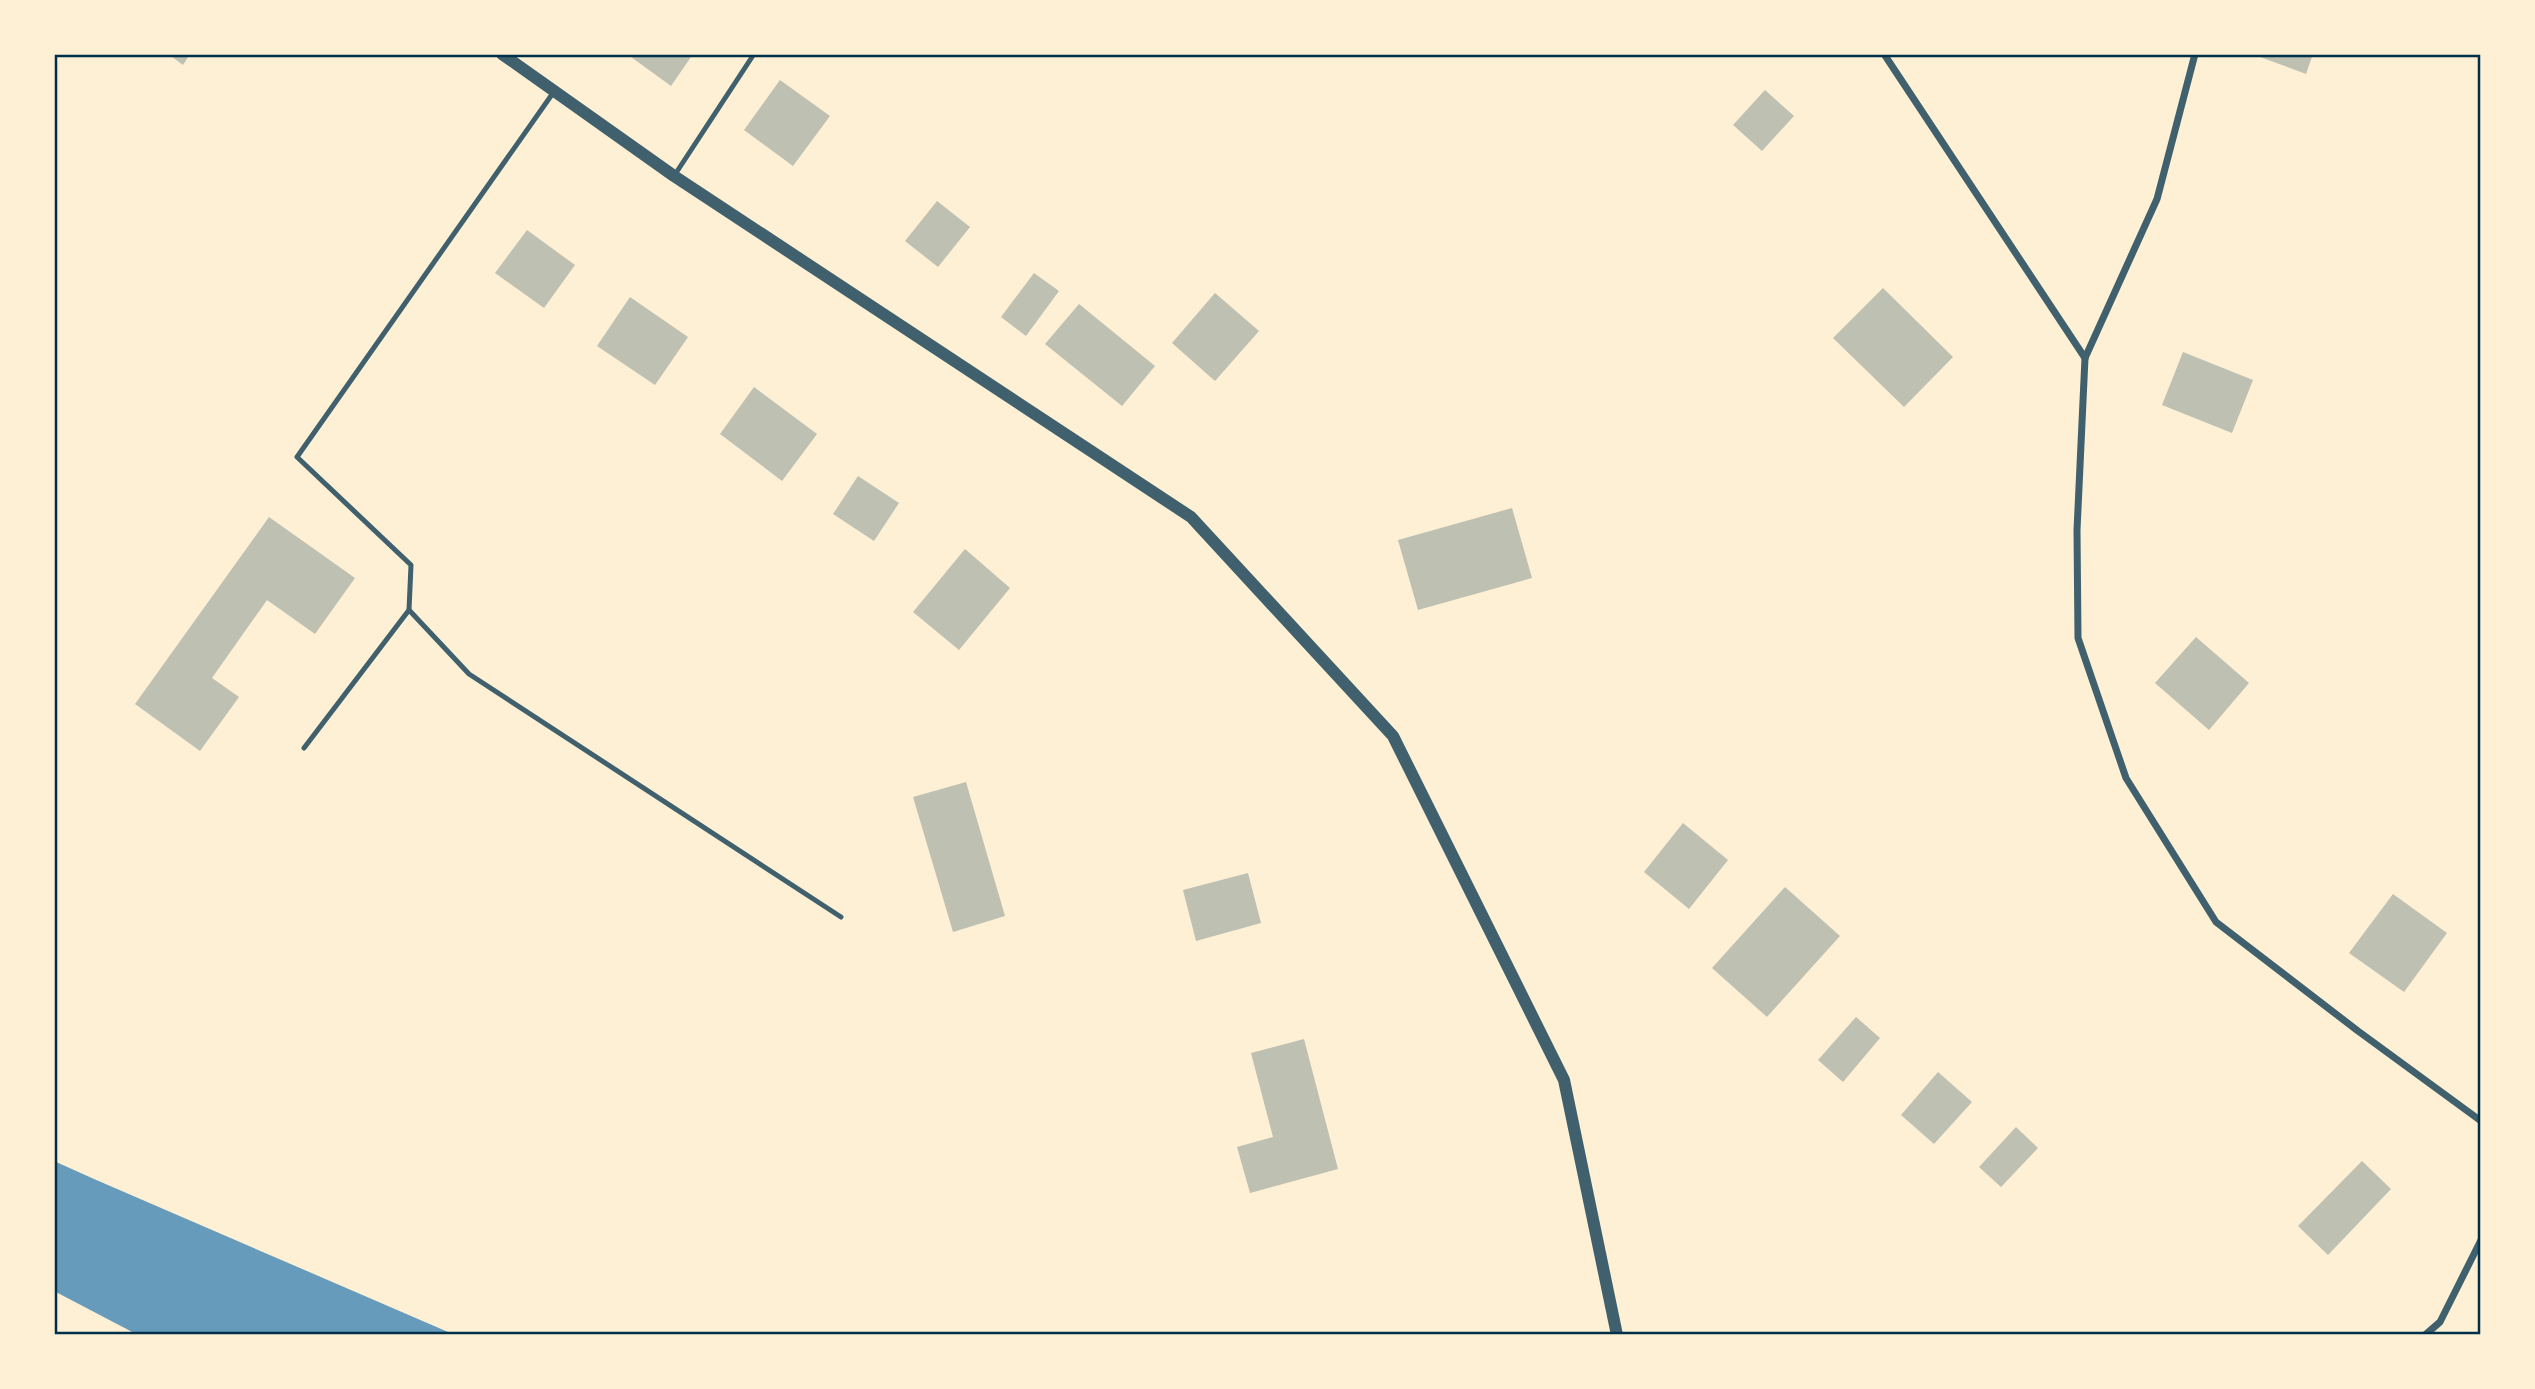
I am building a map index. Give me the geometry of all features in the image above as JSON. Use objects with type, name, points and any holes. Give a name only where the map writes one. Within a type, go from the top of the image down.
[{"type":"street","points":[[502,54],[674,176],[1191,517],[1392,736],[1564,1080],[1616,1335]]},
{"type":"street","points":[[1884,54],[2085,358]]},
{"type":"street","points":[[2195,54],[2157,199],[2085,358],[2077,530],[2078,638],[2126,778],[2216,922],[2481,1121]]},
{"type":"street","points":[[2425,1335],[2440,1322],[2481,1240]]},
{"type":"lane","points":[[674,176],[754,54]]},
{"type":"lane","points":[[304,748],[409,610],[411,565],[297,457],[555,90]]},
{"type":"lane","points":[[409,610],[469,674],[841,918]]},
{"type":"water","points":[[54,1161],[455,1335],[138,1335],[54,1291]]},
{"type":"building","points":[[168,54],[190,54],[183,65]]},
{"type":"building","points":[[627,54],[693,54],[671,86]]},
{"type":"building","points":[[2252,54],[2313,54],[2306,74]]},
{"type":"building","points":[[780,80],[830,116],[793,166],[744,130]]},
{"type":"building","points":[[1765,90],[1794,116],[1762,151],[1733,125]]},
{"type":"building","points":[[937,201],[970,227],[938,267],[905,241]]},
{"type":"building","points":[[527,230],[575,265],[544,308],[495,273]]},
{"type":"building","points":[[1034,273],[1059,291],[1026,336],[1001,317]]},
{"type":"building","points":[[1883,288],[1953,357],[1904,407],[1833,338]]},
{"type":"building","points":[[1215,293],[1259,331],[1215,381],[1172,343]]},
{"type":"building","points":[[630,297],[688,337],[655,385],[597,346]]},
{"type":"building","points":[[1079,304],[1155,366],[1122,406],[1045,344]]},
{"type":"building","points":[[2183,352],[2253,380],[2232,433],[2162,405]]},
{"type":"building","points":[[754,387],[817,434],[782,481],[720,434]]},
{"type":"building","points":[[858,476],[899,503],[874,541],[833,514]]},
{"type":"building","points":[[1512,508],[1532,578],[1418,610],[1398,540]]},
{"type":"building","points":[[269,517],[355,578],[315,634],[267,600],[212,678],[239,697],[200,751],[135,704]]},
{"type":"building","points":[[965,549],[1010,588],[959,650],[913,612]]},
{"type":"building","points":[[2196,637],[2249,683],[2209,730],[2155,683]]},
{"type":"building","points":[[966,782],[1005,916],[953,932],[913,797]]},
{"type":"building","points":[[1683,823],[1728,860],[1689,909],[1644,872]]},
{"type":"building","points":[[1248,873],[1261,923],[1196,941],[1183,890]]},
{"type":"building","points":[[1785,887],[1840,936],[1767,1017],[1712,968]]},
{"type":"building","points":[[2393,894],[2447,933],[2404,992],[2349,953]]},
{"type":"building","points":[[1856,1017],[1880,1038],[1843,1082],[1818,1060]]},
{"type":"building","points":[[1304,1039],[1338,1169],[1250,1193],[1237,1147],[1273,1137],[1251,1053]]},
{"type":"building","points":[[1938,1072],[1972,1102],[1934,1144],[1901,1115]]},
{"type":"building","points":[[2016,1127],[2038,1148],[2001,1187],[1979,1167]]},
{"type":"building","points":[[2362,1161],[2391,1189],[2328,1255],[2298,1226]]}]
